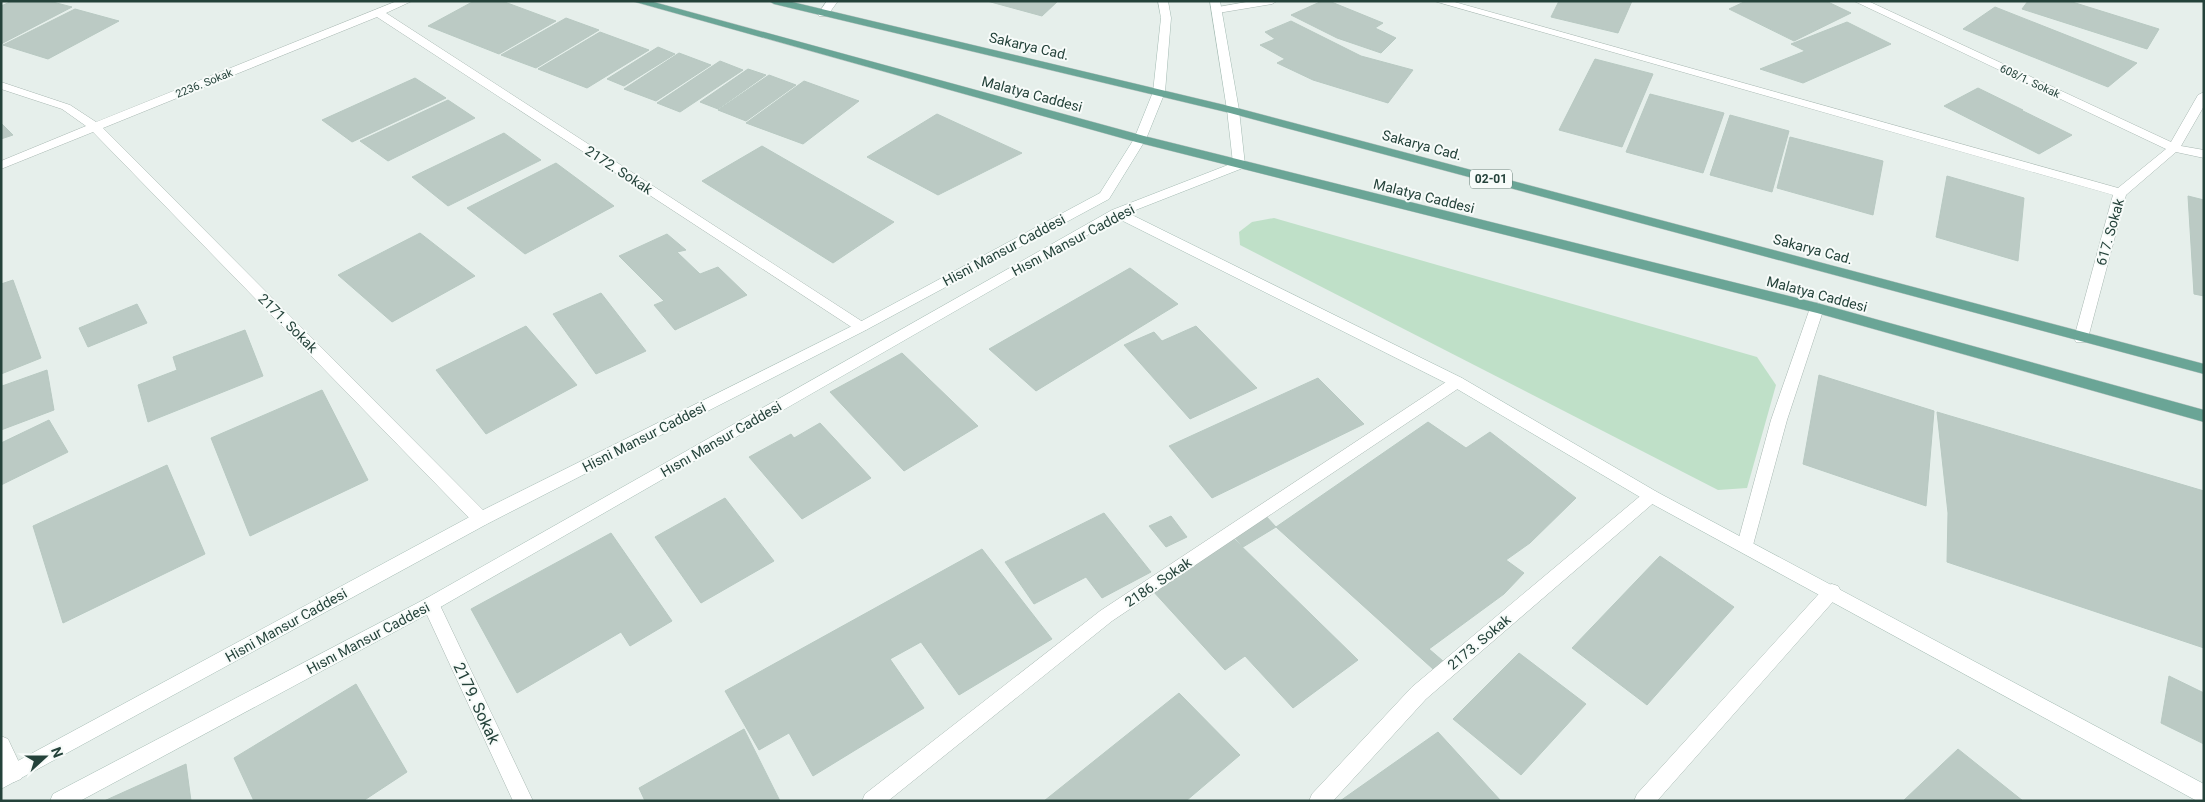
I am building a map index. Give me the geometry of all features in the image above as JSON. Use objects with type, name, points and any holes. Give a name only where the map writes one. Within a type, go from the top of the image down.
[{"type":"main road","name":"Malatya Caddesi","points":[[637,1],[1239,165],[1817,308],[2204,416]]},
{"type":"main road","name":"Sakarya Cad.","points":[[774,1],[1233,110],[2204,369]]},
{"type":"street","name":"2236. Sokak","points":[[1,165],[407,1]]},
{"type":"street","points":[[823,14],[833,1]]},
{"type":"street","name":"Hisni Mansur Caddesi","points":[[8,777],[481,519],[861,327],[1105,196],[1140,139],[1159,92],[1166,18],[1163,1]]},
{"type":"street","points":[[1239,165],[1233,110],[1216,5],[1272,1]]},
{"type":"street","points":[[1439,1],[2024,164],[2120,193]]},
{"type":"street","name":"608/1. Sokak","points":[[1859,1],[2174,148],[2204,154]]},
{"type":"street","name":"2172. Sokak","points":[[378,13],[861,327]]},
{"type":"street","name":"2171. Sokak","points":[[1,85],[66,106],[95,127],[481,519]]},
{"type":"street","name":"617. Sokak","points":[[2082,338],[2120,193],[2174,148],[2204,96]]},
{"type":"street","name":"Hısnı Mansur Caddesi","points":[[60,801],[431,604],[1117,213],[1239,165]]},
{"type":"street","points":[[1117,213],[1457,382],[1651,496],[2204,794]]},
{"type":"street","points":[[1745,545],[1779,420],[1817,308]]},
{"type":"street","name":"2186. Sokak","points":[[872,801],[1106,616],[1457,382]]},
{"type":"street","name":"2173. Sokak","points":[[1319,801],[1419,693],[1651,496]]},
{"type":"street","points":[[1644,801],[1832,592]]},
{"type":"street","name":"2179. Sokak","points":[[431,604],[523,801]]},
{"type":"street","points":[[1,745],[8,777]]},
{"type":"green space","points":[[1274,218],[1757,357],[1776,385],[1747,488],[1718,490],[1240,245],[1239,232],[1252,222]]},
{"type":"building","points":[[12,1],[49,1],[72,7],[1,44],[1,6]]},
{"type":"building","points":[[474,1],[502,1],[556,21],[499,54],[428,26]]},
{"type":"building","points":[[987,1],[1058,1],[1042,16]]},
{"type":"building","points":[[1322,1],[1329,1],[1383,23],[1375,28],[1396,38],[1381,53],[1337,38],[1291,15]]},
{"type":"building","points":[[1559,1],[1632,1],[1618,33],[1551,17]]},
{"type":"building","points":[[1746,1],[1826,1],[1851,13],[1794,41],[1729,9]]},
{"type":"building","points":[[2028,1],[2069,1],[2159,29],[2147,49],[2022,9]]},
{"type":"building","points":[[1995,7],[2137,63],[2108,87],[1963,29]]},
{"type":"building","points":[[75,9],[119,21],[48,59],[3,45]]},
{"type":"building","points":[[566,18],[599,30],[536,68],[501,55]]},
{"type":"building","points":[[1291,21],[1361,56],[1413,70],[1388,103],[1313,80],[1277,63],[1285,59],[1260,45],[1275,39],[1265,32]]},
{"type":"building","points":[[1847,22],[1891,44],[1803,83],[1760,69],[1805,51],[1791,44]]},
{"type":"building","points":[[600,32],[649,50],[587,88],[538,69]]},
{"type":"building","points":[[658,47],[675,54],[624,86],[607,79]]},
{"type":"building","points":[[679,53],[711,65],[656,101],[624,89]]},
{"type":"building","points":[[1595,59],[1653,74],[1622,147],[1559,130]]},
{"type":"building","points":[[720,61],[743,70],[680,112],[657,103]]},
{"type":"building","points":[[748,69],[766,75],[718,109],[700,102]]},
{"type":"building","points":[[769,75],[796,85],[746,121],[718,110]]},
{"type":"building","points":[[415,78],[446,98],[352,142],[322,120]]},
{"type":"building","points":[[804,81],[859,101],[803,144],[746,123]]},
{"type":"building","points":[[1978,88],[2072,135],[2039,154],[1944,106]]},
{"type":"building","points":[[1650,94],[1724,113],[1703,173],[1626,152]]},
{"type":"building","points":[[448,100],[475,118],[388,161],[360,141]]},
{"type":"building","points":[[937,114],[1022,153],[938,195],[867,157]]},
{"type":"building","points":[[1730,115],[1789,131],[1772,192],[1710,175]]},
{"type":"building","points":[[1,123],[13,135],[1,139]]},
{"type":"building","points":[[504,133],[541,160],[448,206],[412,177]]},
{"type":"building","points":[[1790,137],[1883,161],[1873,215],[1777,188]]},
{"type":"building","points":[[762,146],[894,222],[833,263],[702,181]]},
{"type":"building","points":[[556,163],[614,206],[525,254],[467,208]]},
{"type":"building","points":[[1947,176],[2024,198],[2018,261],[1936,237]]},
{"type":"building","points":[[2188,196],[2204,200],[2204,296],[2194,294]]},
{"type":"building","points":[[420,233],[475,276],[392,322],[338,275]]},
{"type":"building","points":[[667,234],[686,250],[677,252],[700,274],[718,267],[747,295],[675,330],[654,305],[664,301],[619,256]]},
{"type":"building","points":[[1130,268],[1178,304],[1036,391],[989,349]]},
{"type":"building","points":[[13,280],[41,358],[1,374],[1,284]]},
{"type":"building","points":[[601,293],[646,351],[596,374],[553,314]]},
{"type":"building","points":[[137,304],[147,323],[88,347],[79,328]]},
{"type":"building","points":[[526,326],[577,385],[486,434],[436,370]]},
{"type":"building","points":[[1196,326],[1257,388],[1190,419],[1124,345],[1154,332],[1162,341]]},
{"type":"building","points":[[245,330],[263,376],[148,422],[138,385],[177,370],[173,357]]},
{"type":"building","points":[[902,353],[978,426],[904,471],[830,392]]},
{"type":"building","points":[[47,370],[54,410],[1,430],[1,379],[2,386]]},
{"type":"building","points":[[1819,375],[1934,411],[1926,506],[1803,464]]},
{"type":"building","points":[[1318,378],[1364,424],[1212,498],[1169,446]]},
{"type":"building","points":[[322,390],[368,480],[250,536],[211,438]]},
{"type":"building","points":[[1937,412],[2204,491],[2204,648],[1947,562],[1948,513]]},
{"type":"building","points":[[49,420],[68,452],[1,485],[1,443]]},
{"type":"building","points":[[1428,422],[1466,448],[1490,432],[1576,498],[1530,543],[1506,560],[1524,573],[1504,594],[1429,649],[1443,661],[1433,669],[1276,527]]},
{"type":"building","points":[[820,423],[871,478],[802,519],[749,457],[791,434],[794,438]]},
{"type":"building","points":[[167,465],[205,554],[63,623],[33,526]]},
{"type":"building","points":[[725,498],[774,561],[701,603],[655,537]]},
{"type":"building","points":[[1104,513],[1151,572],[1102,598],[1086,577],[1034,604],[1005,562]]},
{"type":"building","points":[[1265,515],[1276,527],[1243,547],[1233,536]]},
{"type":"building","points":[[1171,516],[1187,537],[1166,547],[1149,526]]},
{"type":"building","points":[[611,533],[672,621],[630,646],[621,632],[517,693],[471,609]]},
{"type":"building","points":[[1233,538],[1358,660],[1293,708],[1245,656],[1225,670],[1152,590]]},
{"type":"building","points":[[982,549],[1052,639],[959,695],[921,642],[890,659],[924,708],[813,776],[789,733],[759,750],[725,691]]},
{"type":"building","points":[[1660,556],[1734,607],[1647,705],[1572,648]]},
{"type":"building","points":[[1519,653],[1586,704],[1521,775],[1453,719]]},
{"type":"building","points":[[2169,676],[2204,693],[2204,744],[2161,723]]},
{"type":"building","points":[[356,684],[407,772],[363,801],[254,801],[234,758]]},
{"type":"building","points":[[1179,693],[1240,755],[1186,801],[1044,801]]},
{"type":"building","points":[[744,729],[780,801],[645,801],[639,788]]},
{"type":"building","points":[[1438,732],[1501,801],[1340,801]]},
{"type":"building","points":[[1958,749],[2023,801],[1903,801]]},
{"type":"building","points":[[186,764],[191,801],[104,801]]}]
